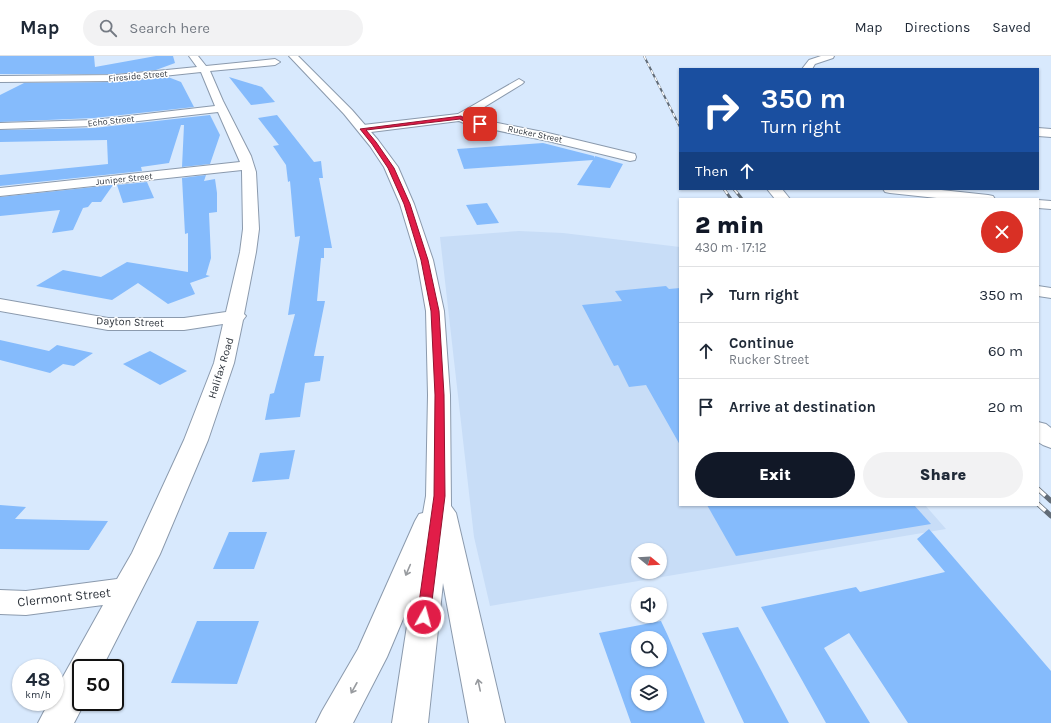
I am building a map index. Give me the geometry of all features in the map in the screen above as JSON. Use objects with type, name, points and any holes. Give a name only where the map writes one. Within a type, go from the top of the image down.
[{"type":"street","points":[[293,56],[363,129],[374,143],[393,173],[407,204],[428,274],[436,318],[439,395],[440,496],[410,723]]},
{"type":"street","points":[[808,68],[812,62],[830,56]]},
{"type":"street","name":"Fireside Street","points":[[0,79],[116,78],[198,62],[276,62]]},
{"type":"street","name":"Halifax Road","points":[[90,659],[146,554],[196,440],[224,363],[236,316],[248,252],[251,229],[249,172],[245,156],[206,72],[198,62]]},
{"type":"street","points":[[363,129],[461,117],[519,82]]},
{"type":"street","name":"Echo Street","points":[[0,126],[94,123],[222,108]]},
{"type":"street","name":"Rucker Street","points":[[461,117],[466,121],[555,138],[630,157]]},
{"type":"street","points":[[1039,132],[1051,133]]},
{"type":"street","name":"Juniper Street","points":[[0,192],[247,165]]},
{"type":"street","points":[[775,190],[782,198]]},
{"type":"street","points":[[900,190],[978,198]]},
{"type":"street","points":[[1039,204],[1051,206]]},
{"type":"street","points":[[1039,291],[1051,293]]},
{"type":"street","name":"Dayton Street","points":[[0,306],[108,324],[184,324],[236,316]]},
{"type":"street","points":[[1039,430],[1051,440]]},
{"type":"street","points":[[334,723],[371,657],[440,496]]},
{"type":"street","points":[[440,496],[487,723]]},
{"type":"street","name":"Clermont Street","points":[[0,602],[26,603],[128,590]]},
{"type":"street","points":[[56,723],[72,693]]},
{"type":"shaded area","points":[[519,231],[563,233],[679,247],[679,506],[926,506],[946,529],[667,576],[667,543],[631,543],[631,579],[650,579],[490,606],[474,537],[440,237]]},
{"type":"building","points":[[0,56],[94,56],[95,67],[156,56],[173,56],[175,63],[156,70],[116,74],[0,74]]},
{"type":"building","points":[[168,77],[181,82],[194,107],[94,118],[0,122],[0,95],[24,83],[116,82]]},
{"type":"building","points":[[229,77],[262,87],[275,102],[251,105]]},
{"type":"building","points":[[210,115],[220,135],[210,164],[182,167],[184,125],[181,125],[169,163],[141,167],[142,171],[0,186],[0,175],[108,164],[107,140],[0,142],[0,130],[94,128]]},
{"type":"building","points":[[277,115],[314,162],[321,161],[323,178],[319,178],[332,248],[324,248],[324,258],[321,258],[317,301],[325,301],[314,356],[324,356],[320,381],[305,383],[300,417],[265,420],[270,394],[274,393],[295,314],[288,315],[300,236],[295,237],[290,181],[288,182],[286,165],[273,146],[279,145],[258,118]]},
{"type":"building","points":[[543,143],[594,156],[594,158],[595,156],[623,164],[610,188],[577,185],[593,160],[464,169],[457,149]]},
{"type":"building","points":[[206,175],[204,181],[215,179],[217,212],[209,213],[211,258],[206,275],[210,276],[190,283],[195,294],[168,304],[138,283],[112,300],[36,286],[63,270],[101,277],[127,262],[188,272],[188,233],[185,234],[182,178]]},
{"type":"building","points":[[147,182],[154,198],[123,203],[117,185]]},
{"type":"building","points":[[113,185],[101,202],[92,202],[88,207],[83,208],[73,230],[52,233],[60,210],[0,216],[0,197]]},
{"type":"building","points":[[487,203],[499,223],[477,225],[466,205]]},
{"type":"building","points":[[666,286],[669,289],[679,288],[679,443],[646,385],[629,387],[618,365],[614,366],[582,305],[622,301],[615,291]]},
{"type":"building","points":[[0,340],[49,351],[57,345],[93,353],[74,366],[63,364],[50,373],[0,360]]},
{"type":"building","points":[[150,351],[187,371],[160,385],[123,364]]},
{"type":"building","points":[[295,450],[289,479],[252,482],[260,453]]},
{"type":"building","points":[[0,505],[26,507],[15,519],[108,521],[89,550],[0,549]]},
{"type":"building","points":[[708,506],[915,506],[931,524],[736,556]]},
{"type":"building","points":[[929,529],[1051,671],[1051,723],[908,723],[849,633],[824,648],[870,723],[826,723],[761,607],[856,587],[860,592],[945,572],[917,539]]},
{"type":"building","points":[[229,532],[267,532],[254,569],[213,569]]},
{"type":"building","points":[[197,621],[259,621],[237,684],[171,683]]},
{"type":"building","points":[[651,623],[662,623],[666,631],[631,631],[631,667],[667,667],[667,634],[705,723],[631,723],[599,633]]},
{"type":"building","points":[[738,627],[789,723],[744,723],[702,633]]},
{"type":"railway","points":[[644,56],[679,125]]},
{"type":"railway","points":[[725,190],[730,198]]},
{"type":"railway","points":[[735,190],[741,198]]},
{"type":"railway","points":[[1039,490],[1051,501]]},
{"type":"railway","points":[[1039,505],[1051,516]]},
{"type":"route","points":[[424,617],[440,496],[439,395],[435,311],[424,260],[407,204],[391,168],[363,129],[461,117],[466,121],[480,124]]}]
